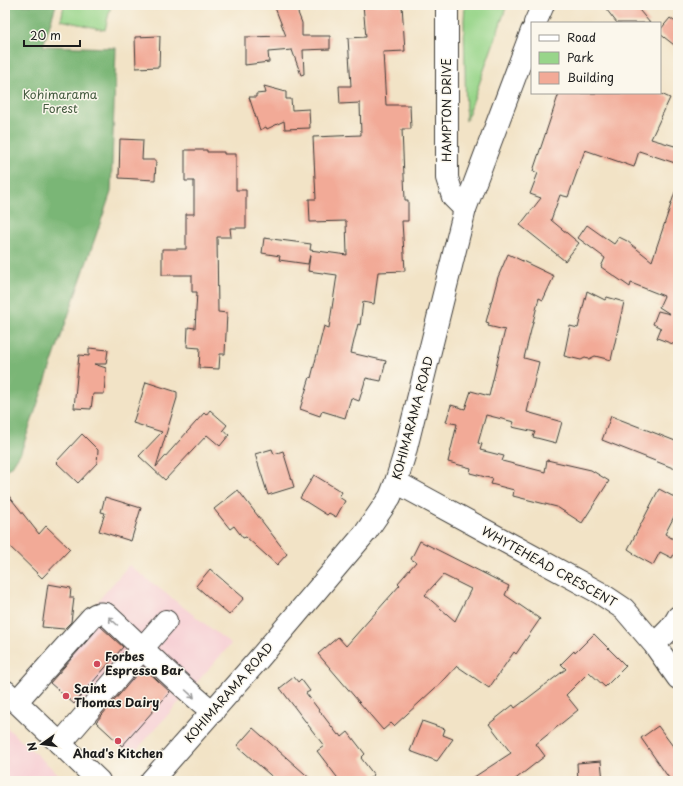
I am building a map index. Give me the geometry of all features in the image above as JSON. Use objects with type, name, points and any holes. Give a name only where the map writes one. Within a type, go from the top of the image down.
[{"type":"main road","name":"HAMPTON DRIVE","points":[[447,5],[447,178],[453,197],[465,209]]},
{"type":"main road","points":[[535,22],[543,5]]},
{"type":"main road","name":"KOHIMARAMA ROAD","points":[[151,781],[366,532],[390,497],[404,456],[465,209],[531,34]]},
{"type":"main road","name":"WHYTEHEAD CRESCENT","points":[[396,482],[600,593],[624,609],[654,644],[678,678]]},
{"type":"main road","points":[[99,781],[11,696],[96,614],[106,614],[212,712]]},
{"type":"main road","points":[[654,644],[667,632],[678,617]]},
{"type":"main road","points":[[60,744],[142,647],[166,621]]},
{"type":"shaded area","points":[[129,565],[231,644],[132,755],[45,680],[31,678]]},
{"type":"shaded area","points":[[5,726],[66,781],[5,781]]},
{"type":"green space","name":"Kohimarama Forest","points":[[5,5],[56,5],[43,46],[116,48],[111,192],[21,452],[12,466],[5,470]]},
{"type":"green space","points":[[64,5],[111,5],[105,30],[61,20]]},
{"type":"green space","points":[[465,5],[507,5],[466,121],[464,20]]},
{"type":"building","points":[[274,5],[295,5],[302,23],[302,36],[330,36],[330,49],[303,50],[304,74],[301,75],[292,50],[268,52],[269,62],[245,65],[245,37],[286,36]]},
{"type":"building","points":[[363,5],[402,5],[405,51],[383,52],[386,105],[410,105],[411,129],[402,129],[405,200],[408,200],[408,221],[402,221],[405,271],[378,272],[374,304],[363,302],[360,325],[358,324],[351,353],[386,361],[381,381],[366,378],[359,401],[351,398],[345,418],[322,411],[320,416],[300,409],[310,377],[311,378],[324,326],[329,328],[337,275],[308,271],[310,255],[308,264],[279,260],[280,256],[262,253],[264,238],[311,244],[310,250],[347,255],[346,221],[310,222],[309,199],[316,199],[313,137],[361,135],[360,103],[340,104],[339,86],[351,86],[348,38],[366,37]]},
{"type":"building","points":[[603,5],[635,5],[649,22],[616,22]]},
{"type":"building","points":[[670,18],[678,24],[678,48],[661,35],[661,29]]},
{"type":"building","points":[[160,36],[159,67],[136,68],[135,37]]},
{"type":"building","points":[[264,86],[286,92],[286,99],[291,99],[292,110],[309,109],[310,128],[285,129],[284,121],[267,129],[266,127],[260,130],[249,97],[256,97],[256,94],[266,93]]},
{"type":"building","points":[[559,94],[661,94],[670,98],[651,139],[678,147],[678,164],[639,151],[634,167],[585,150],[568,197],[560,195],[551,220],[579,243],[565,261],[520,225],[541,198],[530,194],[538,173],[533,171]]},
{"type":"building","points":[[120,139],[143,140],[142,160],[156,160],[155,180],[119,178]]},
{"type":"building","points":[[185,150],[207,150],[207,152],[236,154],[236,190],[246,190],[246,228],[230,228],[231,237],[217,237],[218,312],[227,313],[225,354],[220,354],[219,369],[199,368],[200,348],[187,347],[188,327],[195,328],[197,292],[192,292],[192,275],[162,275],[162,249],[186,249],[186,214],[194,214],[194,181],[185,181]]},
{"type":"building","points":[[675,192],[678,192],[678,346],[657,338],[661,328],[653,324],[658,311],[670,314],[659,307],[664,296],[631,283],[630,287],[601,267],[605,258],[578,238],[587,225],[614,244],[619,237],[627,241],[652,261]]},
{"type":"building","points":[[508,254],[554,276],[543,300],[539,298],[524,358],[539,362],[527,412],[562,422],[556,443],[533,437],[535,432],[512,427],[514,422],[486,415],[478,443],[482,444],[480,450],[504,456],[502,461],[545,472],[547,460],[591,470],[609,481],[582,523],[557,507],[513,496],[514,490],[491,484],[493,479],[470,473],[471,468],[448,462],[457,424],[446,422],[451,405],[465,409],[471,391],[489,396],[505,330],[488,326],[489,323],[486,322],[498,277]]},
{"type":"building","points":[[587,291],[605,300],[607,297],[624,302],[611,360],[595,356],[589,359],[585,358],[581,360],[564,356],[570,326],[578,328]]},
{"type":"building","points":[[89,348],[108,350],[106,364],[94,364],[106,368],[104,394],[93,394],[91,409],[74,408],[79,355],[89,356]]},
{"type":"building","points":[[146,382],[177,392],[177,398],[156,467],[204,413],[206,415],[210,410],[227,425],[223,430],[229,435],[220,446],[207,435],[165,480],[139,456],[162,432],[133,423]]},
{"type":"building","points":[[611,416],[678,442],[678,470],[602,440]]},
{"type":"building","points":[[82,434],[98,450],[97,463],[78,483],[56,462]]},
{"type":"building","points":[[272,449],[274,454],[283,451],[294,487],[268,495],[255,454]]},
{"type":"building","points":[[314,475],[342,492],[339,497],[345,501],[336,517],[329,513],[327,515],[300,498]]},
{"type":"building","points":[[659,489],[678,499],[678,509],[665,534],[678,542],[678,545],[672,558],[660,552],[653,565],[633,554],[634,553],[628,549]]},
{"type":"building","points":[[238,490],[287,554],[277,565],[246,537],[243,538],[234,526],[230,529],[214,509]]},
{"type":"building","points":[[5,491],[39,534],[46,526],[70,549],[42,578],[5,542]]},
{"type":"building","points":[[105,497],[141,508],[131,541],[99,531],[105,513],[101,512]]},
{"type":"building","points":[[420,541],[509,586],[505,595],[540,619],[516,654],[514,652],[489,688],[457,666],[394,726],[391,723],[383,730],[318,654],[338,637],[346,646],[400,585],[398,583],[416,562],[411,559]],"holes":[[[443,575],[471,589],[455,621],[425,595]]]},
{"type":"building","points":[[210,569],[244,598],[229,615],[196,586]]},
{"type":"building","points":[[48,584],[71,588],[70,598],[74,598],[71,622],[64,629],[42,627]]},
{"type":"building","points":[[100,626],[123,647],[74,704],[50,683]]},
{"type":"building","points":[[594,634],[626,666],[605,687],[589,672],[566,695],[578,710],[536,744],[545,756],[513,781],[468,781],[511,753],[489,724],[513,705],[515,708],[566,669],[561,664],[574,651],[575,653]]},
{"type":"building","points":[[143,667],[170,692],[122,746],[96,722]]},
{"type":"building","points":[[294,677],[298,682],[301,679],[310,691],[306,693],[338,735],[340,734],[342,737],[348,732],[365,754],[361,758],[374,775],[366,781],[340,781],[317,751],[324,746],[280,688]]},
{"type":"building","points":[[422,721],[445,729],[443,735],[453,739],[437,761],[410,751]]},
{"type":"building","points":[[658,726],[678,753],[678,781],[671,781],[641,738]]},
{"type":"building","points":[[253,728],[313,781],[277,781],[237,746]]},
{"type":"building","points":[[601,761],[603,781],[578,781],[577,763]]},
{"type":"place","name":"Forbes Espresso Bar","points":[[97,664]]},
{"type":"place","name":"Saint Thomas Dairy","points":[[66,696]]},
{"type":"place","name":"Ahad's Kitchen","points":[[118,741]]}]
